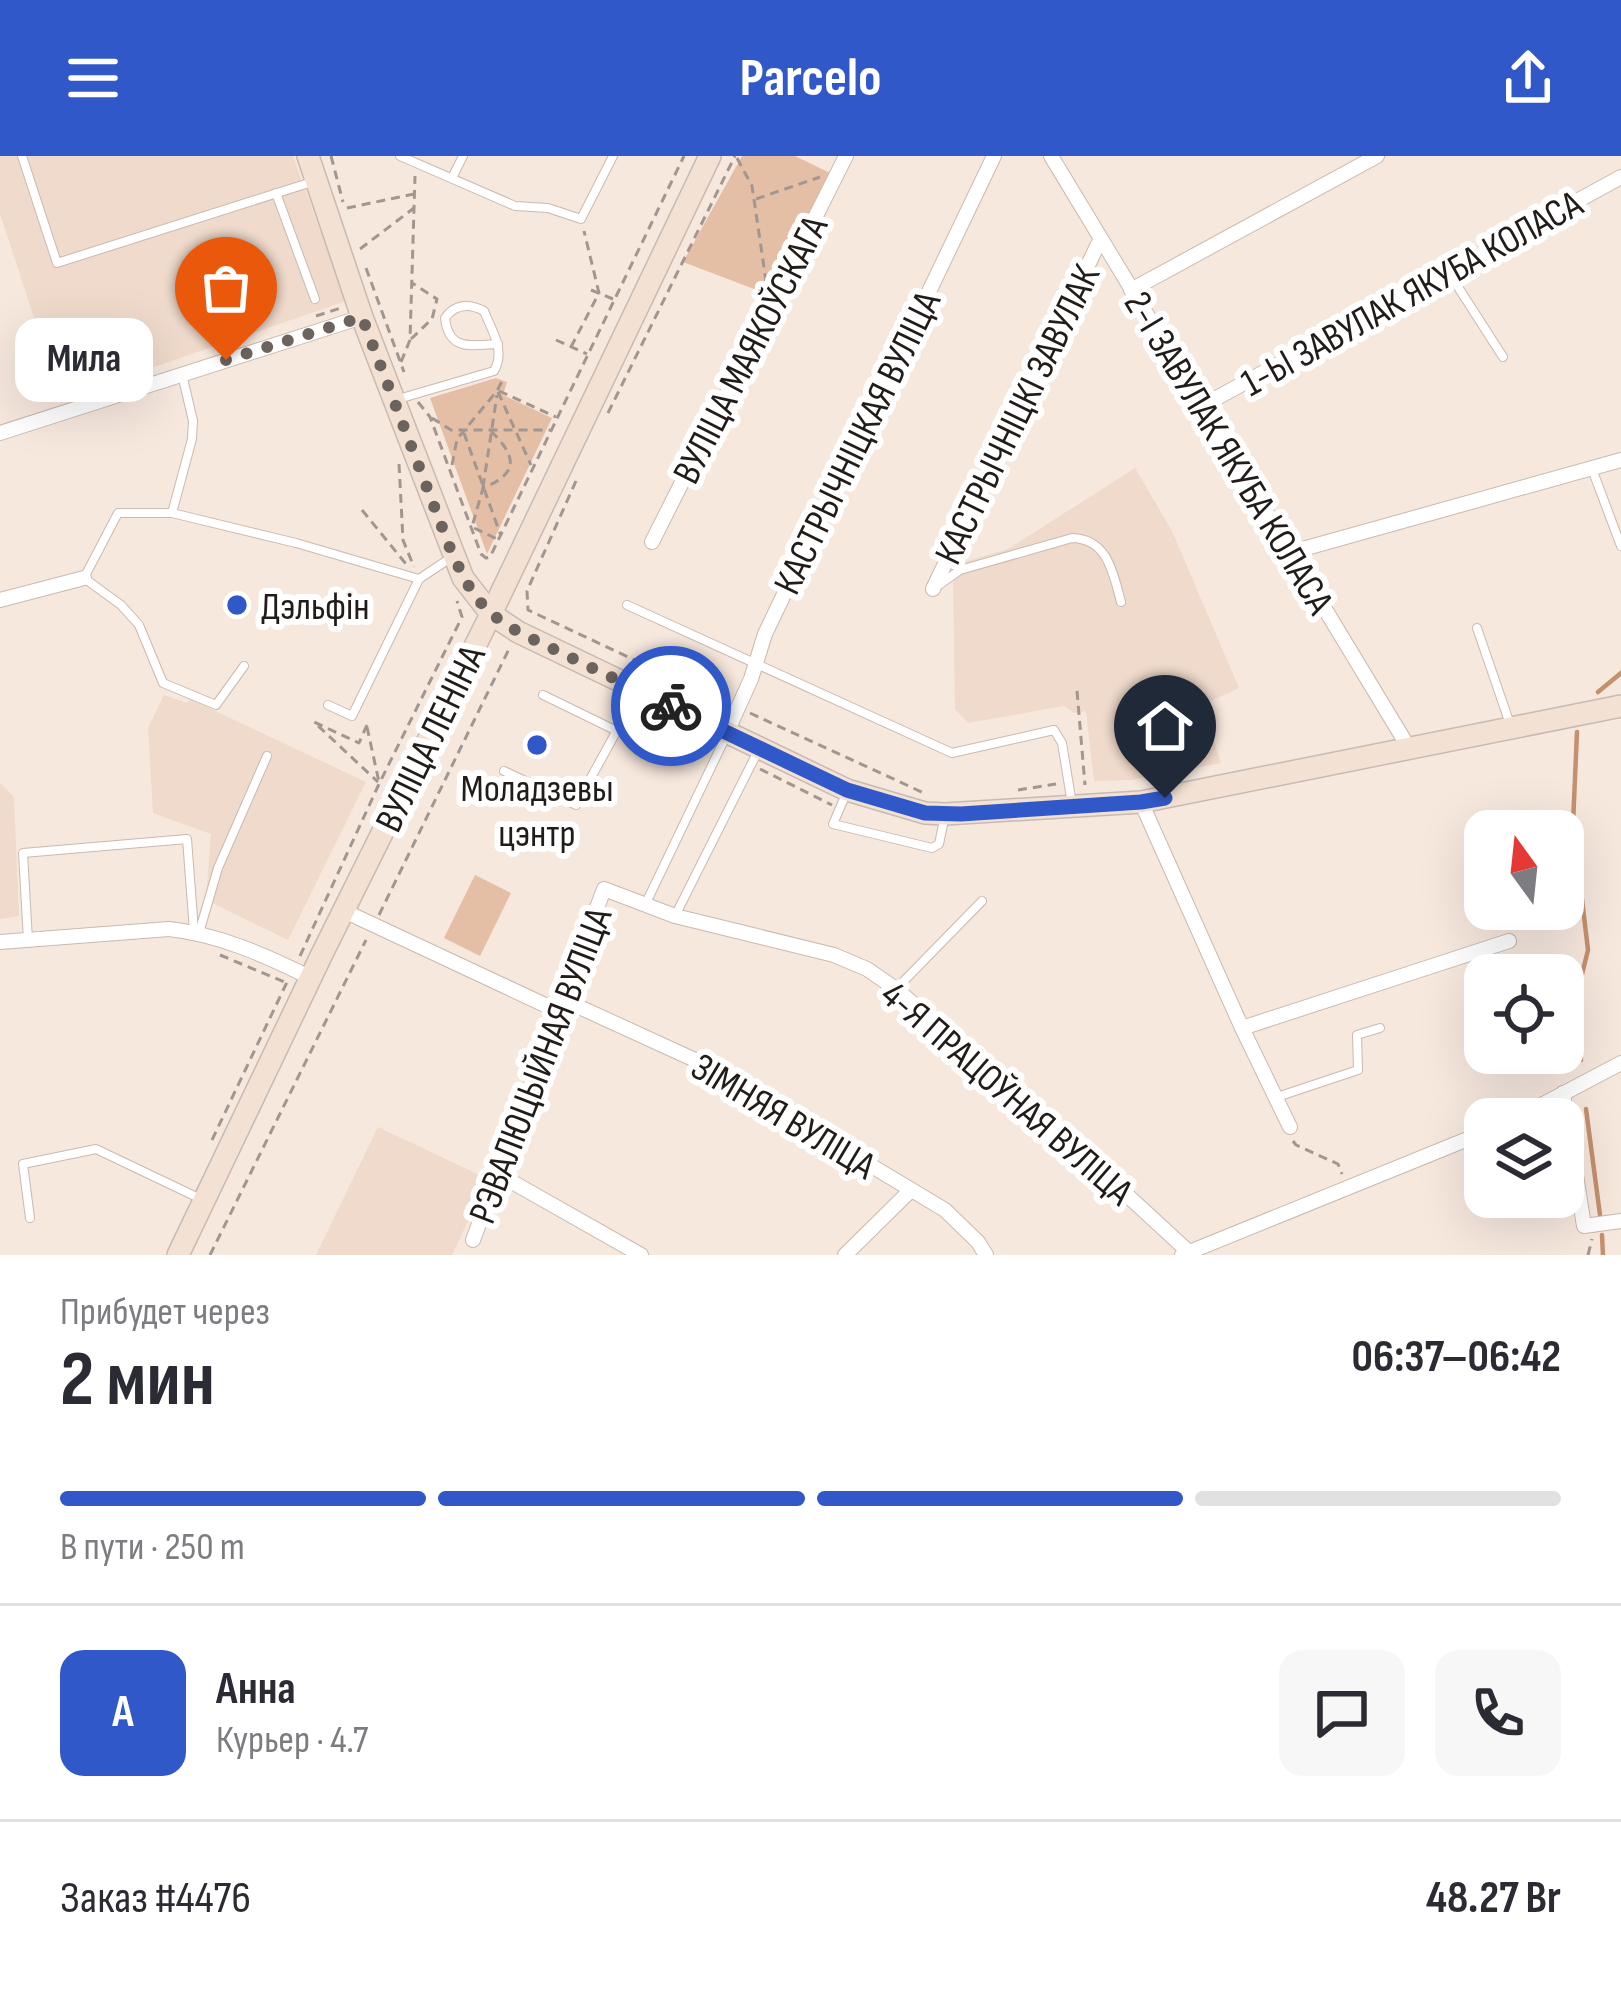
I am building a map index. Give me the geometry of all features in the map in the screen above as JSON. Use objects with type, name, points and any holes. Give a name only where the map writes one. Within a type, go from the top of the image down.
[{"type":"main road","points":[[308,156],[362,317],[403,398],[453,556],[463,578],[491,614],[518,632],[847,790],[904,808],[945,814],[1141,802],[1621,706]]},
{"type":"main road","name":"ВУЛІЦА ЛЕНІНА","points":[[178,1255],[297,977],[344,910],[710,156]]},
{"type":"street","name":"КАСТРЫЧНІЦКАЯ ВУЛІЦА","points":[[727,732],[765,634],[994,156]]},
{"type":"street","name":"2-І ЗАВУЛАК ЯКУБА КОЛАСА","points":[[1051,156],[1409,748]]},
{"type":"street","points":[[1130,290],[1377,156]]},
{"type":"street","name":"ВУЛІЦА МАЯКОЎСКАГА","points":[[652,542],[842,163]]},
{"type":"street","name":"1-Ы ЗАВУЛАК ЯКУБА КОЛАСА","points":[[1202,406],[1621,177]]},
{"type":"street","name":"КАСТРЫЧНІЦКІ ЗАВУЛАК","points":[[933,589],[1100,240]]},
{"type":"street","points":[[0,433],[362,317]]},
{"type":"street","points":[[1292,552],[1621,460]]},
{"type":"street","points":[[0,600],[84,578]]},
{"type":"street","points":[[1141,802],[1290,1127]]},
{"type":"street","name":"4-Я ПРАЦОЎНАЯ ВУЛІЦА","points":[[604,889],[675,916],[833,955],[867,969],[987,1066],[1187,1254]]},
{"type":"street","name":"РЭВАЛЮЦЫЙНАЯ ВУЛІЦА","points":[[473,1240],[604,889]]},
{"type":"street","name":"ЗІМНЯЯ ВУЛІЦА","points":[[344,910],[695,1060],[945,1210],[986,1255]]},
{"type":"street","points":[[0,943],[169,928],[196,932],[297,977]]},
{"type":"street","points":[[1242,1028],[1509,941]]},
{"type":"street","points":[[1554,1098],[1621,1063]]},
{"type":"street","points":[[1563,1093],[1584,1226],[1621,1222]]},
{"type":"street","points":[[1187,1254],[1464,1140]]},
{"type":"street","points":[[498,1174],[641,1255]]},
{"type":"street","points":[[845,1255],[911,1190]]},
{"type":"lane","points":[[22,156],[58,262],[317,180]]},
{"type":"lane","points":[[400,156],[514,206],[548,208],[581,219],[613,156]]},
{"type":"lane","points":[[452,178],[463,156]]},
{"type":"lane","points":[[276,193],[315,299]]},
{"type":"lane","points":[[1449,272],[1503,357]]},
{"type":"lane","points":[[403,398],[494,371],[500,361],[498,344],[484,311],[475,306],[450,311],[445,318],[451,338],[460,344],[498,344]]},
{"type":"lane","points":[[172,513],[194,421],[182,373]]},
{"type":"lane","points":[[1592,469],[1621,546]]},
{"type":"lane","points":[[244,666],[216,705],[164,683],[139,625],[84,578],[118,513],[172,513],[419,579]]},
{"type":"lane","points":[[933,589],[960,570],[1086,538],[1110,562],[1121,602]]},
{"type":"lane","points":[[328,705],[352,716],[419,579],[453,556]]},
{"type":"lane","points":[[627,605],[952,753],[1054,730],[1062,743],[1072,806]]},
{"type":"lane","points":[[1477,628],[1511,728]]},
{"type":"lane","points":[[504,771],[576,805],[638,691]]},
{"type":"lane","points":[[543,695],[616,731]]},
{"type":"lane","points":[[646,903],[727,732]]},
{"type":"lane","points":[[675,916],[760,747]]},
{"type":"lane","points":[[196,932],[267,756]]},
{"type":"lane","points":[[847,790],[833,824],[932,848],[939,844],[945,814]]},
{"type":"lane","points":[[28,941],[23,854],[188,839],[196,932]]},
{"type":"lane","points":[[896,989],[982,901]]},
{"type":"lane","points":[[1276,1097],[1358,1070],[1357,1035],[1380,1028]]},
{"type":"lane","points":[[30,1219],[23,1164],[96,1150],[204,1201]]},
{"type":"path","points":[[331,156],[345,208],[414,194]]},
{"type":"path","points":[[430,416],[481,554],[490,557],[684,156]]},
{"type":"path","points":[[735,156],[752,186],[767,294],[773,305]]},
{"type":"path","points":[[604,421],[735,156]]},
{"type":"path","points":[[754,200],[842,163]]},
{"type":"path","points":[[401,364],[410,340],[418,164]]},
{"type":"path","points":[[359,250],[414,208]]},
{"type":"path","points":[[571,347],[599,293],[581,219]]},
{"type":"path","points":[[366,269],[401,364],[403,398],[451,430],[552,430]]},
{"type":"path","points":[[410,340],[432,319],[437,299],[412,283]]},
{"type":"path","points":[[591,290],[615,299]]},
{"type":"path","points":[[556,340],[588,355]]},
{"type":"path","points":[[451,471],[457,439],[502,381]]},
{"type":"path","points":[[497,391],[558,418]]},
{"type":"path","points":[[472,527],[483,488],[497,391]]},
{"type":"path","points":[[497,391],[533,470]]},
{"type":"path","points":[[464,431],[500,538]]},
{"type":"path","points":[[483,488],[507,473],[511,460],[509,449],[491,431]]},
{"type":"path","points":[[399,456],[403,540],[419,579]]},
{"type":"path","points":[[576,481],[527,591],[528,610],[928,795]]},
{"type":"path","points":[[362,510],[419,579]]},
{"type":"path","points":[[472,527],[500,538]]},
{"type":"path","points":[[207,1151],[297,977],[379,784],[462,616]]},
{"type":"path","points":[[210,1255],[510,647]]},
{"type":"path","points":[[314,722],[359,743],[367,725],[379,784],[314,722]]},
{"type":"path","points":[[1004,793],[1069,782]]},
{"type":"path","points":[[214,953],[297,977]]},
{"type":"path","points":[[1290,1127],[1296,1145],[1338,1164],[1346,1187]]},
{"type":"shaded area","points":[[0,156],[293,156],[346,301],[61,399],[0,214]]},
{"type":"shaded area","points":[[742,156],[795,156],[830,173],[767,294],[683,262]]},
{"type":"shaded area","points":[[496,378],[507,382],[503,395],[552,418],[487,554],[430,398]]},
{"type":"shaded area","points":[[1135,468],[1172,531],[1239,688],[1202,705],[1221,763],[1132,780],[1094,781],[1086,711],[1074,713],[1064,706],[968,723],[955,709],[953,584],[960,563],[1008,549]]},
{"type":"shaded area","points":[[164,695],[187,703],[190,699],[366,782],[288,940],[206,900],[211,834],[153,813],[148,728]]},
{"type":"shaded area","points":[[0,783],[14,797],[19,916],[0,919]]},
{"type":"shaded area","points":[[475,875],[511,893],[480,956],[444,938]]},
{"type":"shaded area","points":[[378,1127],[488,1179],[452,1255],[316,1255]]},
{"type":"waterway","points":[[1598,692],[1621,673]]},
{"type":"waterway","points":[[1577,732],[1573,824],[1588,950],[1584,966]]},
{"type":"waterway","points":[[1586,1109],[1600,1215]]},
{"type":"waterway","points":[[1602,1235],[1603,1255]]},
{"type":"way so far","points":[[226,360],[362,317],[453,556],[473,594],[491,614],[518,632],[671,706]]},
{"type":"place","name":"Мила","points":[[226,360]]},
{"type":"place","name":"Дэльфін","points":[[237,605]]},
{"type":"place","name":"Моладзевы цэнтр","points":[[537,745]]},
{"type":"route","points":[[671,706],[847,790],[925,813],[1165,798]]}]
